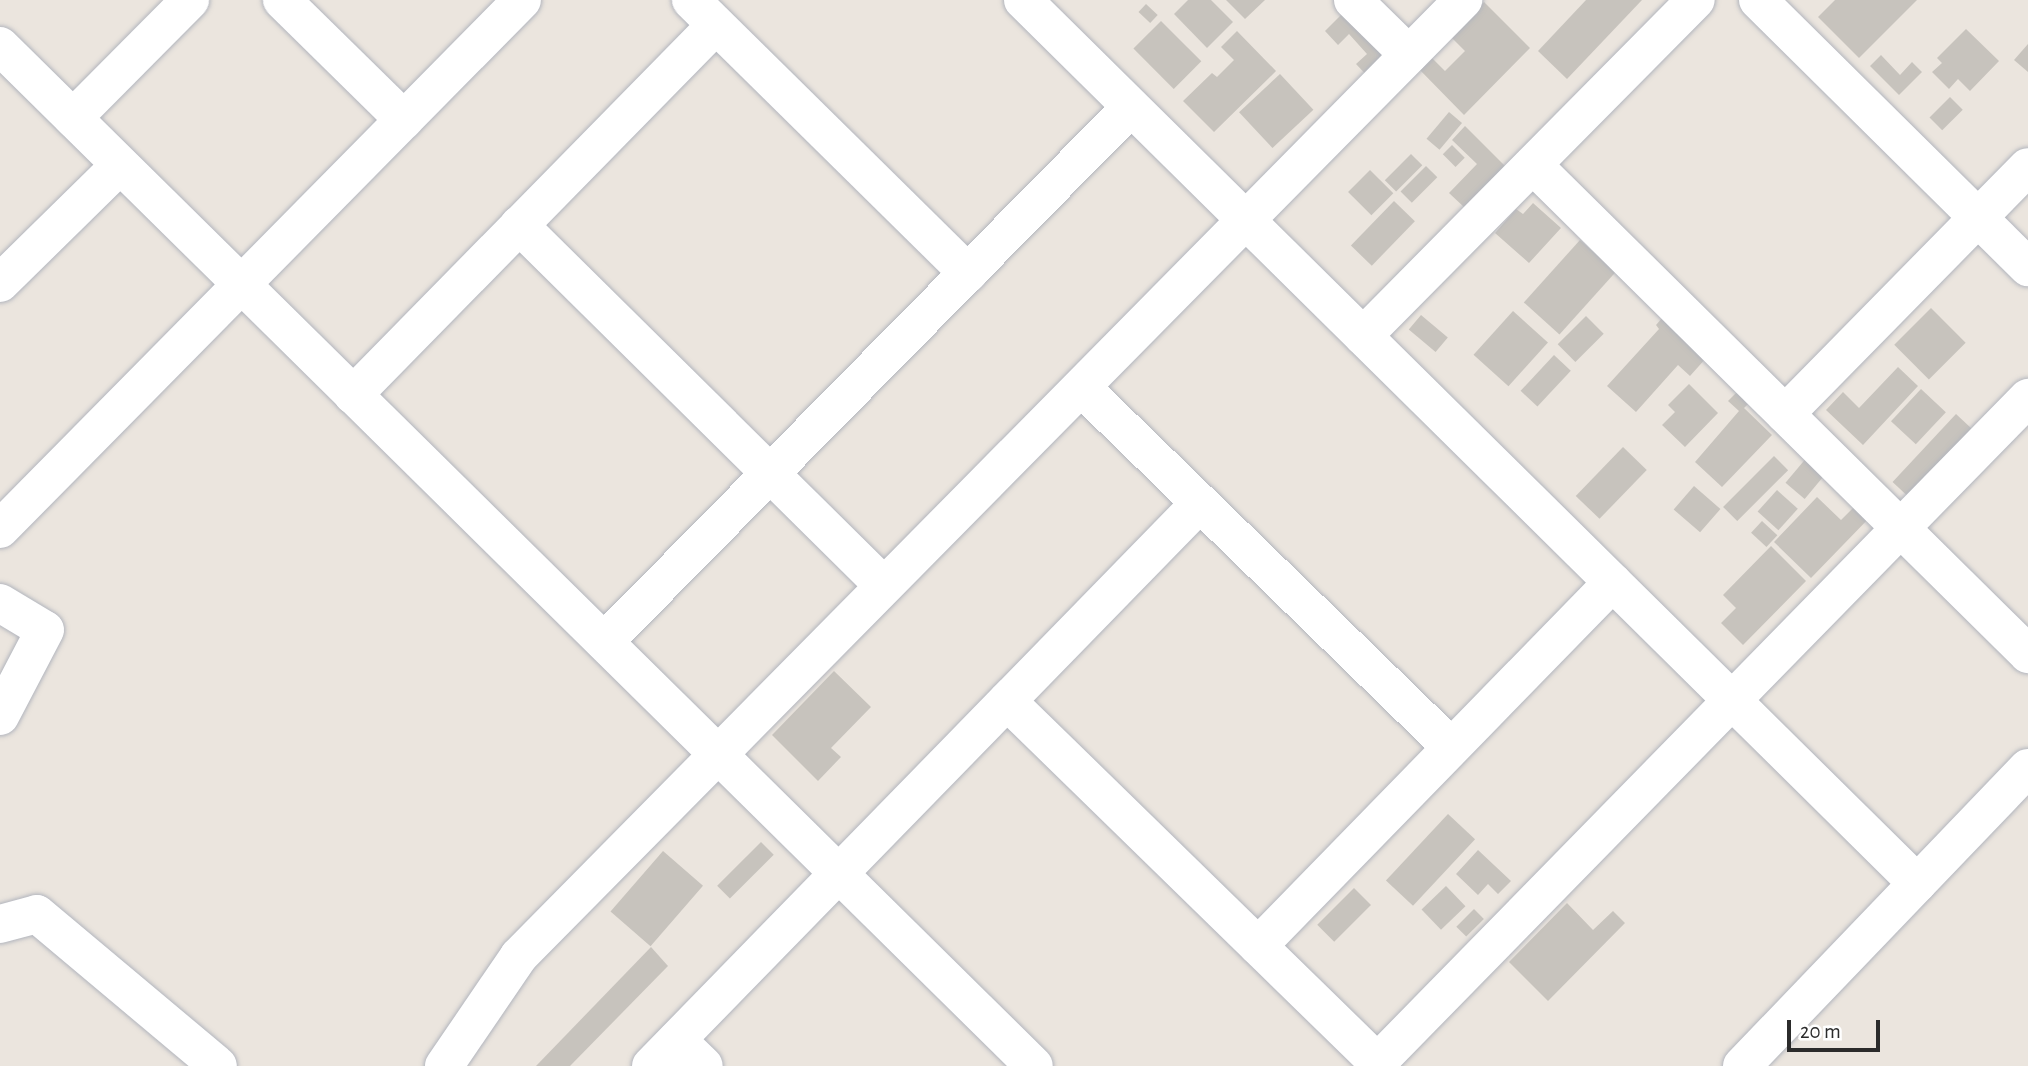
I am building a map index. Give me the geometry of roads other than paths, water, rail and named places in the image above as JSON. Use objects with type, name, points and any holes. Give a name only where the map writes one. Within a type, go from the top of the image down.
[{"type":"street","points":[[73,118],[190,0]]},
{"type":"street","points":[[283,0],[404,120]]},
{"type":"street","points":[[0,529],[522,0]]},
{"type":"street","points":[[1023,0],[1917,883]]},
{"type":"street","points":[[1353,0],[1409,55]]},
{"type":"street","points":[[444,1066],[519,956],[1463,0]]},
{"type":"street","points":[[1363,336],[1696,0]]},
{"type":"street","points":[[1758,0],[2028,267]]},
{"type":"street","points":[[353,394],[519,225],[703,13],[968,273]]},
{"type":"street","points":[[0,46],[1034,1066]]},
{"type":"street","points":[[604,642],[1131,107]]},
{"type":"street","points":[[0,283],[120,164]]},
{"type":"street","points":[[1533,165],[2028,654]]},
{"type":"street","points":[[1785,414],[2028,167]]},
{"type":"street","points":[[519,225],[884,586]]},
{"type":"street","points":[[1081,387],[1451,747]]},
{"type":"street","points":[[1007,701],[1377,1065],[2028,398]]},
{"type":"street","points":[[704,1066],[664,1053],[1200,503]]},
{"type":"street","points":[[1258,946],[1612,582]]},
{"type":"street","points":[[0,603],[45,630],[0,716]]},
{"type":"street","points":[[1742,1066],[2028,768]]},
{"type":"street","points":[[0,924],[37,914],[218,1066]]}]
